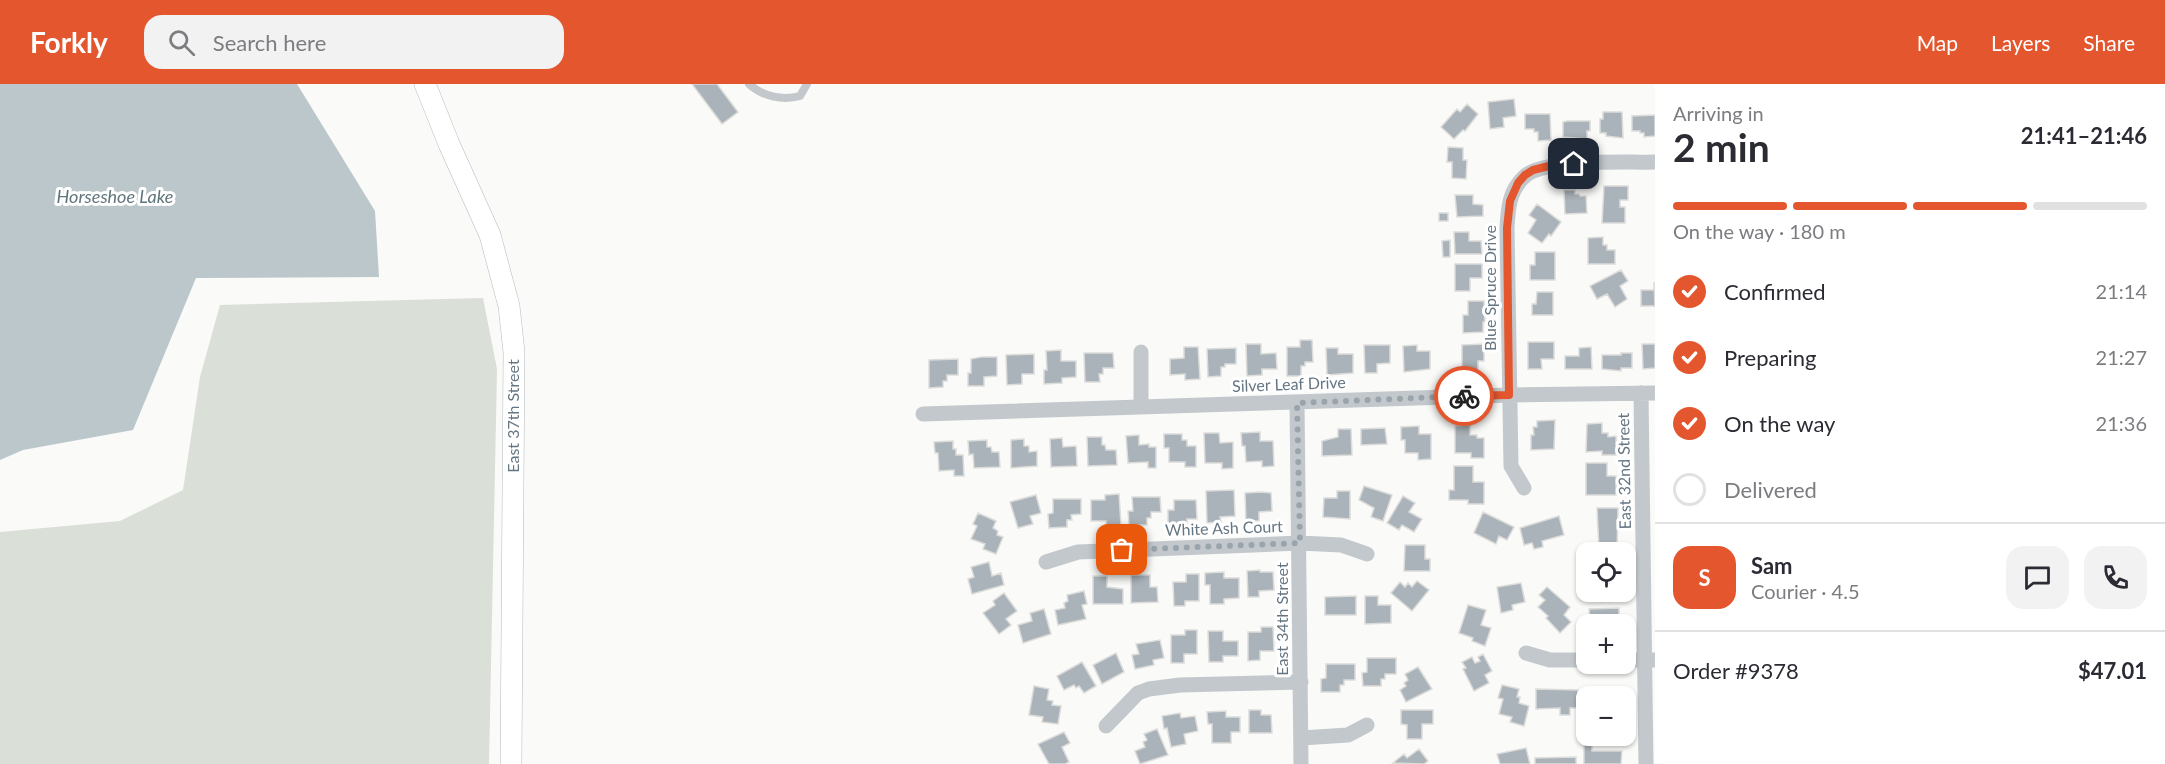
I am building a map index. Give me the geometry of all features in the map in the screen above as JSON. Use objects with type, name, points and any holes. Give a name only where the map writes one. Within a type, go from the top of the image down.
[{"type":"main road","name":"East 37th Street","points":[[425,84],[490,235],[509,306],[514,352],[511,764]]},
{"type":"street","name":"Blue Spruce Drive","points":[[1524,488],[1511,466],[1507,228],[1513,192],[1525,175],[1544,166],[1655,162]]},
{"type":"street","points":[[1141,406],[1142,352]]},
{"type":"street","name":"Silver Leaf Drive","points":[[923,414],[1509,395],[1648,393]]},
{"type":"street","name":"East 32nd Street","points":[[1646,764],[1650,660],[1648,393]]},
{"type":"street","name":"East 34th Street","points":[[1297,403],[1301,764]]},
{"type":"street","name":"White Ash Court","points":[[1046,562],[1078,552],[1300,543],[1341,544],[1367,554]]},
{"type":"street","points":[[1526,653],[1550,660],[1576,660]]},
{"type":"street","points":[[1106,726],[1138,693],[1149,689],[1180,685],[1301,682]]},
{"type":"street","points":[[1301,738],[1348,735],[1367,725]]},
{"type":"lane","points":[[749,84],[757,91],[782,99],[800,96],[807,84]]},
{"type":"shaded area","points":[[483,298],[497,369],[489,764],[0,764],[0,532],[120,521],[183,490],[200,377],[220,305]]},
{"type":"water","name":"Horseshoe Lake","points":[[0,84],[297,84],[375,211],[379,277],[196,278],[133,430],[23,450],[0,460]]},
{"type":"building","points":[[692,84],[717,84],[738,112],[722,124]]},
{"type":"building","points":[[1514,99],[1516,116],[1503,118],[1504,127],[1490,129],[1488,102]]},
{"type":"building","points":[[1467,104],[1478,114],[1465,131],[1463,130],[1454,139],[1441,127],[1457,109],[1460,112]]},
{"type":"building","points":[[1603,112],[1622,112],[1623,138],[1600,133],[1600,119],[1603,119]]},
{"type":"building","points":[[1525,114],[1550,114],[1551,140],[1538,141],[1538,132],[1534,132],[1534,129],[1525,129]]},
{"type":"building","points":[[1655,115],[1655,136],[1644,137],[1644,133],[1640,131],[1632,131],[1632,116]]},
{"type":"building","points":[[1590,121],[1587,139],[1563,137],[1563,122]]},
{"type":"building","points":[[1448,147],[1463,148],[1463,160],[1467,160],[1466,179],[1452,178],[1452,162],[1447,162]]},
{"type":"building","points":[[1604,186],[1628,186],[1628,200],[1620,200],[1620,207],[1625,207],[1625,223],[1602,223]]},
{"type":"building","points":[[1564,190],[1575,190],[1575,194],[1586,196],[1587,213],[1565,214]]},
{"type":"building","points":[[1455,195],[1473,195],[1473,204],[1483,205],[1483,216],[1457,217]]},
{"type":"building","points":[[1537,204],[1561,222],[1551,236],[1549,234],[1542,243],[1528,233],[1536,220],[1529,215]]},
{"type":"building","points":[[1439,213],[1448,213],[1448,221],[1439,221]]},
{"type":"building","points":[[1454,232],[1469,232],[1469,241],[1481,241],[1482,254],[1455,254]]},
{"type":"building","points":[[1603,237],[1603,245],[1607,245],[1607,250],[1615,250],[1615,264],[1588,264],[1588,238]]},
{"type":"building","points":[[1450,240],[1450,257],[1443,257],[1442,241]]},
{"type":"building","points":[[1535,252],[1555,252],[1555,280],[1530,280],[1530,265],[1535,265]]},
{"type":"building","points":[[1455,264],[1482,264],[1482,278],[1470,278],[1470,291],[1455,291]]},
{"type":"building","points":[[1621,270],[1628,281],[1620,286],[1627,299],[1615,307],[1607,294],[1597,299],[1590,286]]},
{"type":"building","points":[[1654,282],[1655,306],[1641,306],[1641,290],[1654,290]]},
{"type":"building","points":[[1537,292],[1553,292],[1553,315],[1532,315],[1532,304],[1536,304]]},
{"type":"building","points":[[1468,301],[1484,301],[1483,332],[1463,333],[1463,315],[1468,315]]},
{"type":"building","points":[[1300,340],[1312,340],[1313,362],[1305,362],[1305,366],[1301,366],[1301,376],[1287,376],[1287,347],[1300,347]]},
{"type":"building","points":[[1528,342],[1554,342],[1554,359],[1541,359],[1542,369],[1528,369]]},
{"type":"building","points":[[1246,344],[1261,344],[1261,354],[1276,353],[1277,369],[1262,369],[1262,375],[1247,376]]},
{"type":"building","points":[[1484,344],[1484,361],[1478,361],[1478,372],[1462,372],[1462,345]]},
{"type":"building","points":[[1642,344],[1655,344],[1655,368],[1643,369]]},
{"type":"building","points":[[1364,345],[1390,345],[1390,363],[1377,364],[1377,373],[1365,373]]},
{"type":"building","points":[[1417,345],[1417,351],[1430,351],[1430,369],[1404,372],[1403,346]]},
{"type":"building","points":[[1184,347],[1198,347],[1200,379],[1185,380],[1185,374],[1170,375],[1170,359],[1184,358]]},
{"type":"building","points":[[1591,347],[1592,369],[1565,369],[1565,356],[1579,356],[1579,348]]},
{"type":"building","points":[[1236,348],[1236,364],[1225,364],[1225,367],[1221,367],[1221,376],[1208,377],[1207,349]]},
{"type":"building","points":[[1326,348],[1338,348],[1338,354],[1353,354],[1353,373],[1327,375]]},
{"type":"building","points":[[1061,350],[1061,361],[1076,361],[1076,377],[1062,378],[1062,383],[1044,384],[1044,370],[1047,370],[1046,351]]},
{"type":"building","points":[[1084,353],[1113,353],[1114,368],[1103,368],[1103,374],[1099,374],[1100,382],[1085,382]]},
{"type":"building","points":[[1621,353],[1632,353],[1632,368],[1621,368],[1621,371],[1602,369],[1602,355],[1621,355]]},
{"type":"building","points":[[1034,354],[1034,374],[1022,374],[1022,384],[1007,385],[1006,355]]},
{"type":"building","points":[[997,357],[997,376],[984,377],[984,386],[968,386],[971,359]]},
{"type":"building","points":[[958,359],[958,375],[947,375],[947,381],[943,381],[943,387],[929,388],[929,360]]},
{"type":"building","points":[[1555,420],[1554,449],[1531,450],[1531,435],[1534,435],[1533,427],[1537,427],[1537,421]]},
{"type":"building","points":[[1602,423],[1602,433],[1608,433],[1608,437],[1616,436],[1616,455],[1602,455],[1602,451],[1586,452],[1587,424]]},
{"type":"building","points":[[1470,425],[1470,435],[1484,438],[1484,458],[1471,458],[1471,453],[1455,453],[1455,426]]},
{"type":"building","points":[[1419,426],[1419,434],[1431,434],[1431,459],[1418,460],[1418,453],[1405,453],[1405,440],[1401,440],[1401,427]]},
{"type":"building","points":[[1385,428],[1387,444],[1361,445],[1361,429]]},
{"type":"building","points":[[1338,429],[1351,429],[1352,455],[1322,456],[1322,441],[1338,437]]},
{"type":"building","points":[[1260,432],[1260,441],[1273,441],[1274,466],[1262,467],[1262,461],[1246,462],[1241,433]]},
{"type":"building","points":[[1204,433],[1219,433],[1220,443],[1233,442],[1233,468],[1222,469],[1222,463],[1205,463]]},
{"type":"building","points":[[1164,434],[1182,434],[1182,440],[1187,440],[1187,446],[1196,446],[1196,467],[1185,467],[1185,462],[1169,462],[1169,448],[1164,448]]},
{"type":"building","points":[[1139,435],[1139,445],[1149,444],[1149,447],[1156,447],[1156,468],[1148,468],[1148,462],[1128,463],[1126,436]]},
{"type":"building","points":[[1087,437],[1102,437],[1102,445],[1105,445],[1106,450],[1116,450],[1117,465],[1088,466]]},
{"type":"building","points":[[1062,438],[1063,447],[1076,446],[1077,466],[1051,467],[1050,439]]},
{"type":"building","points":[[1024,439],[1024,446],[1029,446],[1029,452],[1037,451],[1037,466],[1011,468],[1011,440]]},
{"type":"building","points":[[987,440],[987,447],[991,447],[992,452],[999,452],[1000,467],[974,468],[973,454],[969,455],[968,441]]},
{"type":"building","points":[[953,441],[956,455],[963,455],[964,476],[954,476],[954,470],[939,471],[938,453],[935,453],[934,442]]},
{"type":"building","points":[[1586,463],[1607,463],[1607,476],[1616,476],[1616,495],[1586,495]]},
{"type":"building","points":[[1454,466],[1473,466],[1473,482],[1484,482],[1484,504],[1468,504],[1468,500],[1449,500],[1449,490],[1454,490]]},
{"type":"building","points":[[1364,486],[1392,495],[1383,521],[1371,517],[1374,508],[1359,500]]},
{"type":"building","points":[[1234,490],[1235,516],[1220,517],[1221,522],[1207,523],[1206,491]]},
{"type":"building","points":[[1337,491],[1350,491],[1350,519],[1323,517],[1324,498],[1337,498]]},
{"type":"building","points":[[1245,493],[1271,493],[1272,511],[1259,512],[1259,521],[1246,521]]},
{"type":"building","points":[[1119,494],[1121,525],[1106,526],[1106,521],[1091,521],[1091,500],[1105,500],[1105,495]]},
{"type":"building","points":[[1036,495],[1041,513],[1030,516],[1033,524],[1018,528],[1010,502]]},
{"type":"building","points":[[1403,496],[1415,503],[1409,512],[1422,519],[1414,532],[1402,525],[1399,530],[1387,523]]},
{"type":"building","points":[[1132,497],[1160,497],[1161,512],[1151,512],[1151,518],[1147,518],[1147,525],[1129,525],[1128,511],[1133,511]]},
{"type":"building","points":[[1053,499],[1081,499],[1081,514],[1071,515],[1072,520],[1067,520],[1067,527],[1049,528],[1048,514],[1053,513]]},
{"type":"building","points":[[1174,500],[1196,500],[1197,519],[1187,519],[1187,523],[1168,524],[1168,510],[1174,510]]},
{"type":"building","points":[[1597,508],[1618,508],[1617,542],[1599,542]]},
{"type":"building","points":[[1483,512],[1514,527],[1507,540],[1499,536],[1496,544],[1474,533]]},
{"type":"building","points":[[978,513],[996,521],[993,528],[998,531],[997,535],[1003,537],[996,554],[983,549],[985,544],[971,539],[977,526],[973,524]]},
{"type":"building","points":[[1559,516],[1564,535],[1542,541],[1543,547],[1534,549],[1532,543],[1524,545],[1520,528]]},
{"type":"building","points":[[1405,545],[1425,545],[1425,559],[1430,559],[1430,571],[1404,571]]},
{"type":"building","points":[[989,562],[992,576],[1001,573],[1004,585],[972,594],[968,579],[974,577],[971,567]]},
{"type":"building","points":[[1260,570],[1260,572],[1273,572],[1274,590],[1259,591],[1259,597],[1248,597],[1247,571]]},
{"type":"building","points":[[1224,572],[1224,578],[1239,578],[1239,598],[1224,599],[1224,604],[1210,604],[1210,585],[1205,585],[1205,573]]},
{"type":"building","points":[[1186,574],[1199,574],[1199,601],[1185,601],[1185,606],[1174,606],[1173,582],[1186,582]]},
{"type":"building","points":[[1131,575],[1150,575],[1150,587],[1157,587],[1158,602],[1131,603]]},
{"type":"building","points":[[1093,576],[1107,576],[1107,587],[1123,589],[1123,604],[1093,604]]},
{"type":"building","points":[[1417,581],[1429,590],[1412,611],[1391,593],[1400,582],[1405,587],[1408,583],[1412,587]]},
{"type":"building","points":[[1521,583],[1525,602],[1512,605],[1513,610],[1501,613],[1497,587]]},
{"type":"building","points":[[1547,587],[1570,607],[1564,615],[1571,622],[1560,633],[1546,618],[1548,616],[1538,607],[1545,600],[1539,595]]},
{"type":"building","points":[[1084,591],[1087,604],[1082,605],[1086,619],[1058,625],[1055,610],[1065,608],[1064,603],[1068,601],[1067,595]]},
{"type":"building","points":[[1004,593],[1017,611],[1006,619],[1011,625],[999,634],[983,613],[995,605],[993,601]]},
{"type":"building","points":[[1356,596],[1356,615],[1325,615],[1325,597]]},
{"type":"building","points":[[1365,596],[1378,596],[1378,605],[1391,605],[1391,623],[1365,624]]},
{"type":"building","points":[[1468,605],[1486,610],[1481,625],[1491,628],[1485,646],[1459,633]]},
{"type":"building","points":[[1619,608],[1619,614],[1589,614],[1589,609]]},
{"type":"building","points":[[1044,609],[1051,634],[1023,643],[1018,625],[1032,621],[1030,613]]},
{"type":"building","points":[[1261,627],[1273,627],[1274,651],[1260,651],[1260,660],[1248,661],[1248,632],[1261,632]]},
{"type":"building","points":[[1185,630],[1197,630],[1197,654],[1184,654],[1184,663],[1171,663],[1171,635],[1185,635]]},
{"type":"building","points":[[1208,631],[1223,631],[1223,641],[1238,641],[1238,656],[1223,656],[1223,662],[1209,662]]},
{"type":"building","points":[[1160,640],[1164,658],[1153,660],[1154,665],[1135,669],[1132,655],[1139,654],[1136,644]]},
{"type":"building","points":[[1116,653],[1124,672],[1102,684],[1093,665]]},
{"type":"building","points":[[1483,654],[1492,671],[1485,675],[1489,683],[1474,691],[1462,662],[1472,657],[1475,663],[1480,661],[1478,657]]},
{"type":"building","points":[[1367,658],[1396,658],[1396,674],[1385,674],[1385,679],[1381,679],[1381,686],[1363,686],[1362,673],[1367,672]]},
{"type":"building","points":[[1082,662],[1096,686],[1084,693],[1079,686],[1076,688],[1074,685],[1064,690],[1057,676]]},
{"type":"building","points":[[1326,664],[1355,664],[1355,680],[1344,680],[1344,685],[1340,685],[1340,692],[1321,692],[1321,679],[1326,678]]},
{"type":"building","points":[[1418,667],[1432,689],[1406,702],[1400,690],[1406,686],[1404,683],[1408,680],[1405,674]]},
{"type":"building","points":[[1502,685],[1519,689],[1517,697],[1520,697],[1519,703],[1529,706],[1524,726],[1510,722],[1512,717],[1499,714],[1503,699],[1498,698]]},
{"type":"building","points":[[1034,686],[1049,689],[1047,700],[1053,701],[1052,705],[1061,706],[1058,724],[1042,722],[1043,717],[1029,715]]},
{"type":"building","points":[[1536,689],[1576,690],[1576,708],[1570,708],[1570,715],[1560,715],[1560,708],[1536,709]]},
{"type":"building","points":[[1249,710],[1261,710],[1261,715],[1271,715],[1272,733],[1249,733]]},
{"type":"building","points":[[1401,710],[1433,710],[1433,724],[1422,724],[1422,739],[1407,739],[1407,725],[1401,724]]},
{"type":"building","points":[[1226,711],[1226,717],[1240,717],[1240,732],[1231,732],[1231,743],[1212,743],[1212,724],[1208,724],[1207,712]]},
{"type":"building","points":[[1180,713],[1181,718],[1195,716],[1198,731],[1184,734],[1186,744],[1171,747],[1162,716]]},
{"type":"building","points":[[1157,729],[1168,755],[1140,764],[1135,751],[1145,747],[1143,742],[1147,740],[1144,734]]},
{"type":"building","points":[[1064,732],[1070,743],[1062,747],[1069,762],[1049,764],[1038,744]]},
{"type":"building","points":[[1584,746],[1592,746],[1592,751],[1622,751],[1621,764],[1584,764]]},
{"type":"building","points":[[1526,748],[1530,764],[1500,764],[1497,754]]},
{"type":"building","points":[[1419,749],[1428,761],[1424,764],[1393,763],[1404,754],[1407,758]]},
{"type":"building","points":[[1576,757],[1576,764],[1535,764],[1535,758]]},
{"type":"way so far","points":[[1122,550],[1300,543],[1297,403],[1464,396]]},
{"type":"route","points":[[1464,396],[1509,395],[1507,228],[1513,192],[1525,175],[1533,170],[1544,166],[1574,164]]}]
